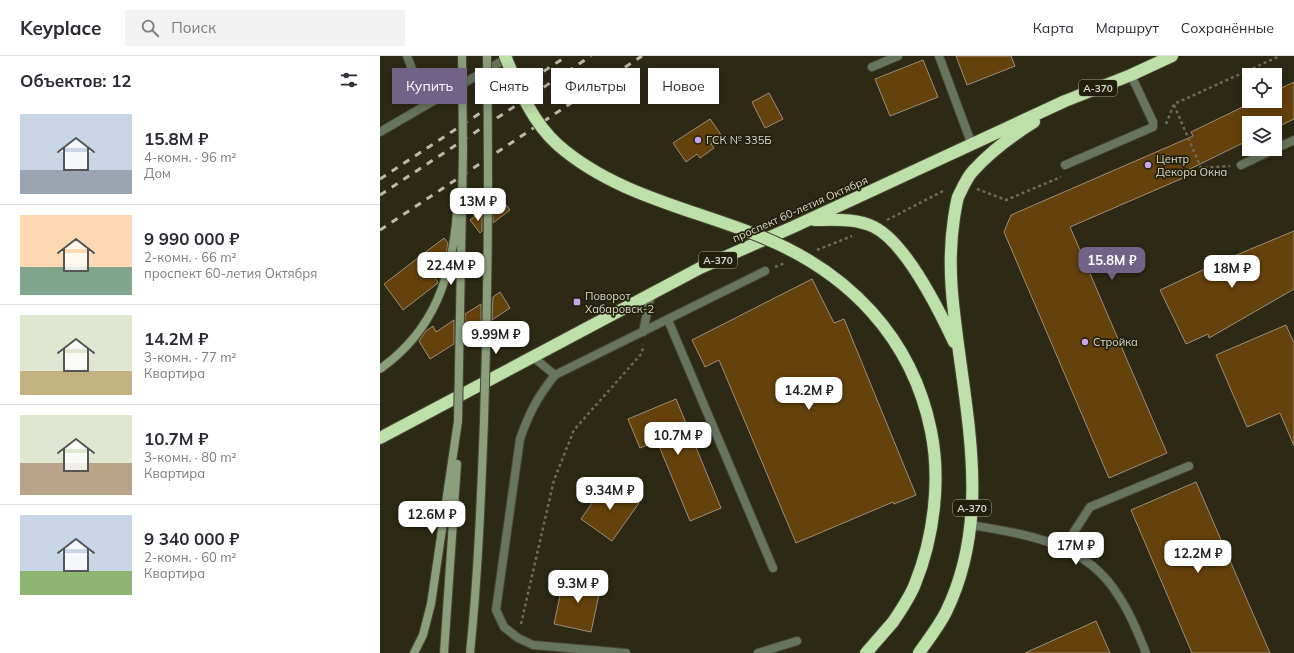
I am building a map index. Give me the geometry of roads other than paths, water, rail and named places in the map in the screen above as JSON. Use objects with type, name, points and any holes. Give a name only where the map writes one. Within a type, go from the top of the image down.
[{"type":"highway","points":[[505,56],[517,86],[535,117],[556,143],[580,162],[612,180],[648,196],[762,237],[804,258],[844,284],[878,318],[905,358],[925,404],[935,454],[934,502],[927,546],[915,585],[893,622],[866,653]]},
{"type":"highway","name":"проспект 60-летия Октября","points":[[380,438],[700,268],[1065,102],[1131,75],[1172,56]]},
{"type":"highway","name":"проспект 60-летия Октября","points":[[920,653],[946,613],[964,565],[971,525],[973,464],[968,408],[958,352],[951,286],[950,243],[958,199],[972,172],[997,149],[1029,125],[1065,102]]},
{"type":"highway","name":"А-370","points":[[793,227],[812,220],[849,220],[874,227],[888,237],[914,269],[938,308],[958,352]]},
{"type":"main road","points":[[444,653],[455,504],[458,421],[463,151],[462,56]]},
{"type":"main road","points":[[470,653],[481,505],[486,346],[488,159],[487,56]]},
{"type":"main road","points":[[380,370],[415,336],[434,308],[447,278],[454,246],[463,151]]},
{"type":"main road","points":[[414,653],[423,636],[431,604],[458,421]]},
{"type":"street","points":[[407,56],[426,105]]},
{"type":"street","points":[[380,132],[510,56]]},
{"type":"street","points":[[872,67],[898,56]]},
{"type":"street","points":[[938,56],[972,145]]},
{"type":"street","points":[[1065,165],[1153,127],[1153,122],[1131,75]]},
{"type":"street","points":[[1241,165],[1294,140]]},
{"type":"street","points":[[626,653],[533,645],[518,638],[504,627],[496,610],[520,439],[528,417],[539,396],[555,375],[765,271]]},
{"type":"street","points":[[643,332],[651,294]]},
{"type":"street","points":[[668,320],[773,568]]},
{"type":"street","points":[[533,357],[555,375]]},
{"type":"street","points":[[1064,547],[1090,507],[1189,466]]},
{"type":"street","points":[[971,525],[1028,535],[1064,547],[1100,571],[1118,594],[1132,618],[1146,653]]},
{"type":"street","points":[[758,653],[797,641]]},
{"type":"railway","points":[[380,179],[567,56]]},
{"type":"railway","points":[[380,195],[591,56]]},
{"type":"railway","points":[[380,230],[642,56]]},
{"type":"place","name":"ГСК № 335Б","points":[[698,140]]},
{"type":"place","name":"Центр Декора Окна","points":[[1148,165]]},
{"type":"place","name":"Поворот Хабаровск-2","points":[[577,302]]},
{"type":"place","name":"Стройка","points":[[1085,342]]}]
